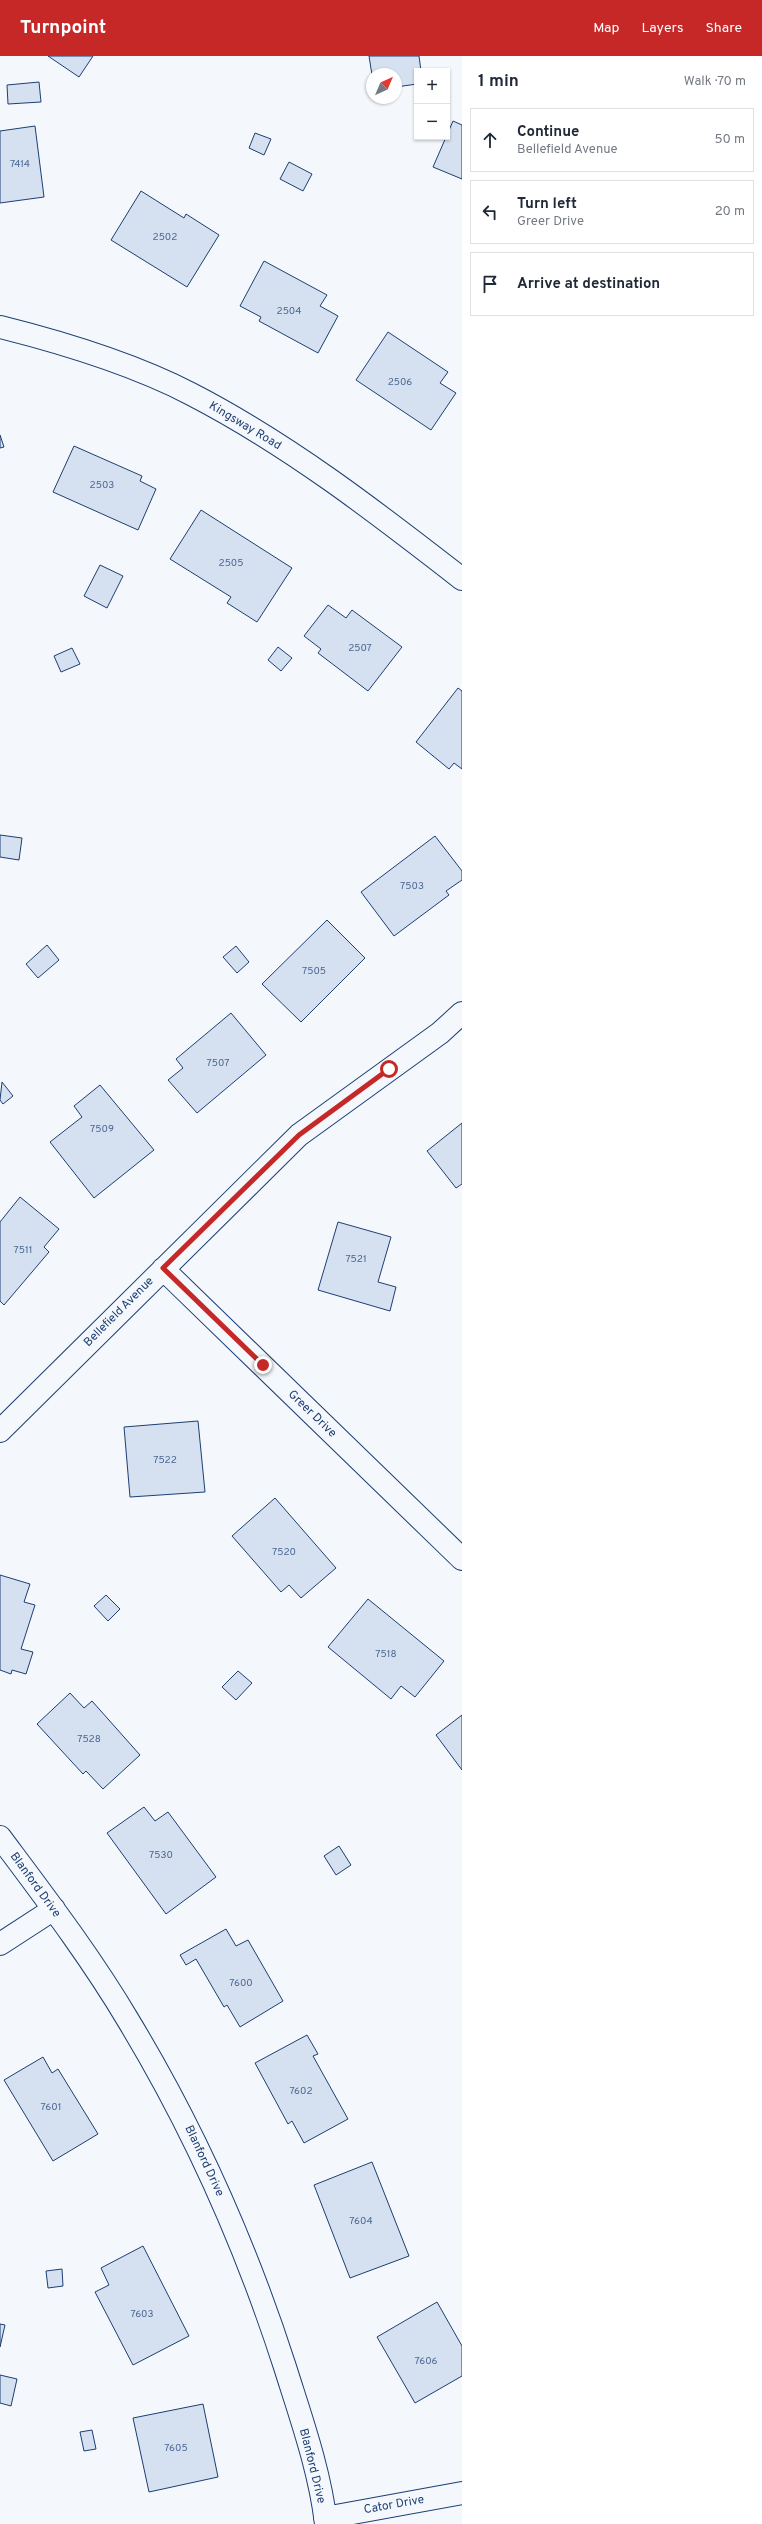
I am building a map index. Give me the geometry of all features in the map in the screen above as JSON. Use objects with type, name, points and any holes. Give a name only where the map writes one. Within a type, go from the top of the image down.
[{"type":"street","name":"Kingsway Road","points":[[0,326],[41,337],[115,362],[189,393],[276,444],[405,535],[462,579]]},
{"type":"street","name":"Bellefield Avenue","points":[[0,1431],[299,1135],[440,1033],[462,1013]]},
{"type":"street","name":"Greer Drive","points":[[163,1268],[462,1559]]},
{"type":"street","name":"Blanford Drive","points":[[0,1836],[54,1909],[128,2019],[175,2102],[206,2164],[231,2222],[273,2331],[301,2419],[326,2521]]},
{"type":"street","points":[[0,1944],[54,1909]]},
{"type":"street","name":"Cator Drive","points":[[326,2521],[462,2492]]},
{"type":"building","points":[[48,56],[93,56],[79,77]]},
{"type":"building","points":[[369,56],[419,56],[421,68],[414,68],[414,84],[402,86],[402,68],[371,68]]},
{"type":"building","points":[[39,82],[41,102],[8,104],[7,85]]},
{"type":"building","points":[[453,121],[462,125],[462,179],[433,167],[445,140],[450,140],[450,128]]},
{"type":"building","points":[[35,126],[44,197],[0,203],[0,131]]},
{"type":"building","points":[[255,133],[271,139],[264,155],[249,148]]},
{"type":"building","points":[[289,162],[312,174],[303,191],[280,179]]},
{"type":"building","points":[[141,191],[184,218],[186,214],[219,235],[187,287],[111,240]]},
{"type":"building","points":[[264,261],[327,295],[320,306],[338,316],[318,353],[259,321],[261,317],[240,306]]},
{"type":"building","points":[[388,332],[448,372],[440,383],[456,393],[431,430],[356,380]]},
{"type":"building","points":[[0,435],[4,447],[0,448]]},
{"type":"building","points":[[74,446],[142,476],[140,481],[156,489],[138,530],[53,492]]},
{"type":"building","points":[[201,510],[292,568],[257,622],[227,603],[231,597],[170,559]]},
{"type":"building","points":[[100,565],[123,576],[107,608],[84,596]]},
{"type":"building","points":[[328,605],[346,618],[352,610],[402,647],[368,691],[318,653],[321,649],[304,636]]},
{"type":"building","points":[[278,647],[292,658],[281,671],[268,660]]},
{"type":"building","points":[[72,648],[80,664],[61,672],[54,656]]},
{"type":"building","points":[[458,688],[462,691],[462,769],[454,763],[449,769],[416,742]]},
{"type":"building","points":[[0,835],[22,838],[19,860],[0,857]]},
{"type":"building","points":[[435,836],[462,871],[462,880],[446,891],[449,895],[394,936],[361,892]]},
{"type":"building","points":[[327,920],[365,958],[301,1022],[262,984]]},
{"type":"building","points":[[47,945],[59,960],[38,978],[26,964]]},
{"type":"building","points":[[236,946],[249,962],[237,973],[223,957]]},
{"type":"building","points":[[231,1013],[266,1055],[197,1113],[168,1080],[183,1068],[176,1059]]},
{"type":"building","points":[[2,1082],[13,1096],[3,1104],[0,1100]]},
{"type":"building","points":[[100,1085],[154,1150],[94,1198],[50,1142],[82,1117],[74,1106]]},
{"type":"building","points":[[462,1123],[462,1184],[456,1188],[427,1151]]},
{"type":"building","points":[[20,1197],[59,1229],[44,1247],[49,1252],[4,1305],[0,1301],[0,1222]]},
{"type":"building","points":[[338,1222],[391,1237],[378,1282],[396,1287],[390,1311],[318,1290]]},
{"type":"building","points":[[198,1421],[205,1492],[130,1497],[124,1427]]},
{"type":"building","points":[[275,1498],[336,1568],[301,1598],[289,1585],[281,1592],[232,1536]]},
{"type":"building","points":[[0,1575],[30,1584],[24,1602],[35,1605],[21,1649],[33,1652],[26,1674],[12,1670],[11,1674],[0,1670]]},
{"type":"building","points":[[106,1595],[120,1609],[108,1621],[94,1606]]},
{"type":"building","points":[[368,1599],[444,1661],[415,1697],[401,1686],[391,1699],[328,1647]]},
{"type":"building","points":[[238,1671],[252,1683],[236,1700],[222,1687]]},
{"type":"building","points":[[70,1693],[84,1708],[92,1701],[140,1755],[103,1789],[86,1771],[83,1774],[37,1724]]},
{"type":"building","points":[[462,1715],[462,1770],[436,1735]]},
{"type":"building","points":[[144,1807],[155,1821],[168,1812],[216,1877],[166,1914],[107,1833]]},
{"type":"building","points":[[339,1846],[351,1865],[336,1875],[324,1856]]},
{"type":"building","points":[[226,1929],[236,1946],[248,1940],[283,2001],[240,2027],[227,2005],[224,2007],[196,1959],[186,1965],[180,1955]]},
{"type":"building","points":[[307,2035],[318,2054],[313,2056],[348,2119],[304,2143],[292,2121],[288,2124],[255,2063]]},
{"type":"building","points":[[43,2057],[52,2073],[58,2069],[98,2134],[53,2161],[4,2080]]},
{"type":"building","points":[[372,2162],[409,2256],[350,2278],[314,2185]]},
{"type":"building","points":[[143,2246],[189,2336],[133,2365],[95,2292],[109,2285],[101,2268]]},
{"type":"building","points":[[62,2269],[63,2286],[48,2288],[46,2271]]},
{"type":"building","points":[[437,2302],[462,2346],[462,2376],[415,2403],[377,2337]]},
{"type":"building","points":[[0,2324],[5,2325],[0,2347]]},
{"type":"building","points":[[0,2375],[17,2379],[11,2406],[0,2403]]},
{"type":"building","points":[[203,2404],[218,2477],[149,2492],[133,2418]]},
{"type":"building","points":[[92,2430],[96,2449],[84,2451],[80,2432]]},
{"type":"route","points":[[263,1365],[163,1268],[299,1135],[389,1069]]}]
